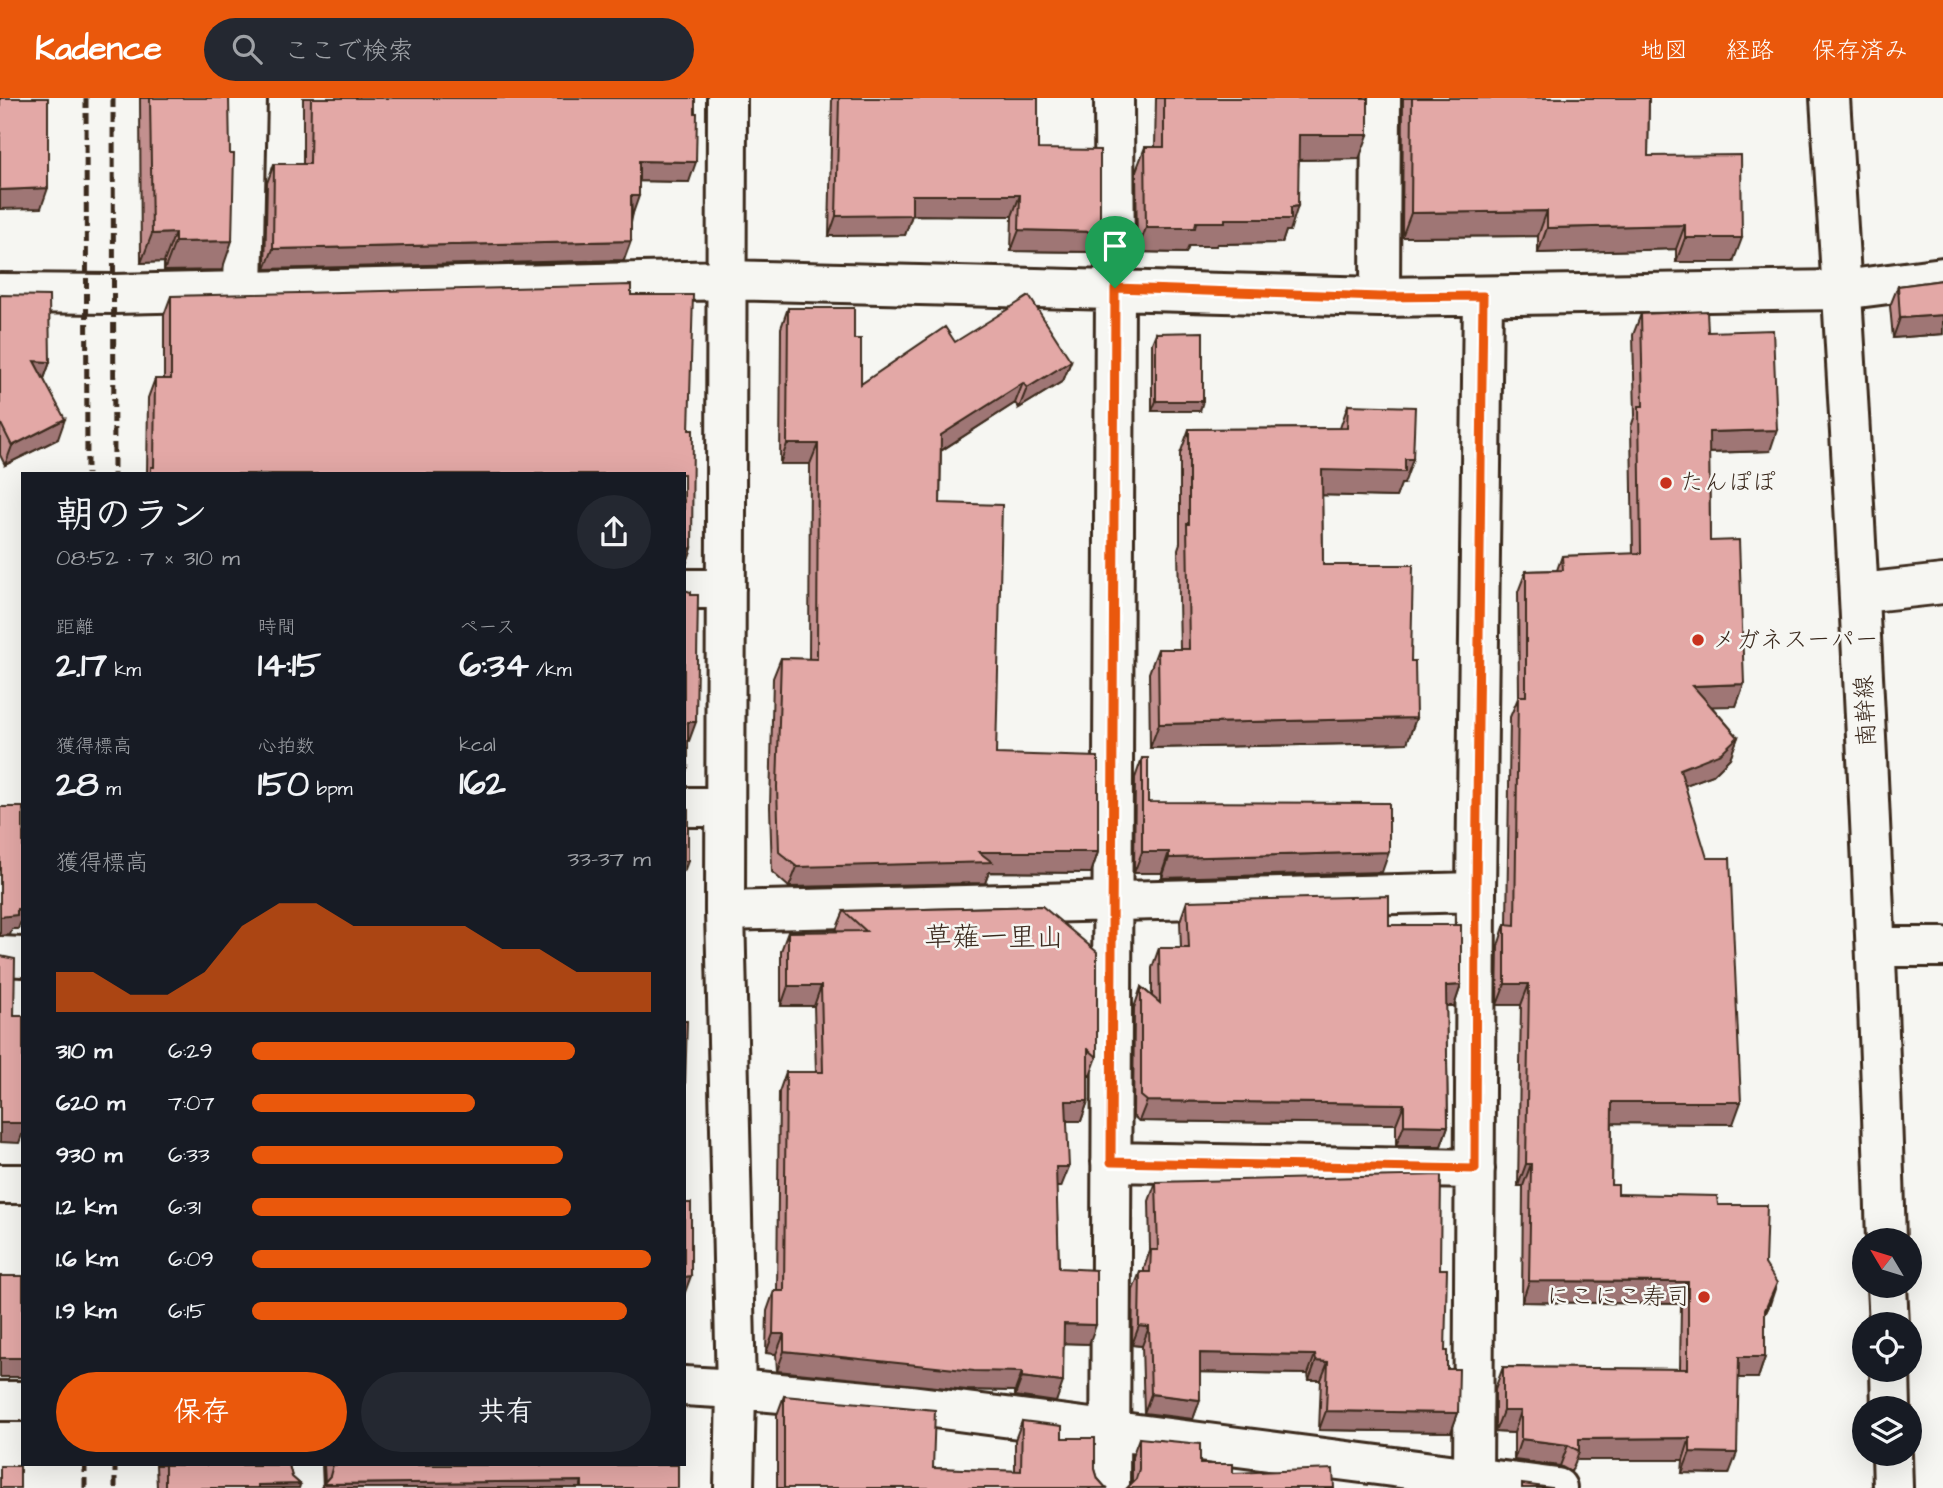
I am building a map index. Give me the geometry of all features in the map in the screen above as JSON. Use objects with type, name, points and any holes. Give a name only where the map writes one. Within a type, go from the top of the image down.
[{"type":"street","points":[[243,292],[247,98]]},
{"type":"street","points":[[727,98],[725,911],[736,1389],[734,1488]]},
{"type":"street","points":[[1110,1488],[1114,98]]},
{"type":"street","points":[[1380,297],[1381,98]]},
{"type":"street","name":"南幹線","points":[[1830,98],[1860,593],[1877,947],[1886,1228]]},
{"type":"street","points":[[0,293],[114,295],[728,280],[1380,297],[1842,290],[1943,277]]},
{"type":"street","points":[[1473,1483],[1483,296]]},
{"type":"street","points":[[1860,593],[1943,584]]},
{"type":"street","points":[[686,589],[726,589]]},
{"type":"street","points":[[686,807],[725,807]]},
{"type":"street","points":[[725,911],[1476,892]]},
{"type":"street","points":[[1877,947],[1943,947]]},
{"type":"street","points":[[0,957],[21,957]]},
{"type":"street","points":[[1111,1162],[1475,1169]]},
{"type":"street","points":[[0,1184],[21,1184]]},
{"type":"street","points":[[686,1386],[911,1405],[1473,1483],[1557,1488]]},
{"type":"street","points":[[0,1401],[21,1401]]},
{"type":"street","points":[[302,1466],[303,1488]]},
{"type":"street","points":[[1893,1466],[1894,1488]]},
{"type":"building","points":[[0,98],[48,98],[48,188],[0,190]]},
{"type":"building","points":[[150,98],[229,98],[230,154],[234,154],[232,241],[175,242],[175,233],[152,234]]},
{"type":"building","points":[[311,98],[695,98],[696,162],[639,161],[639,196],[631,196],[631,241],[273,249],[274,164],[310,164]]},
{"type":"building","points":[[839,98],[1038,98],[1038,149],[1100,150],[1100,232],[1019,230],[1020,195],[912,195],[912,215],[836,216]]},
{"type":"building","points":[[1164,98],[1368,98],[1368,135],[1299,135],[1298,206],[1291,207],[1291,219],[1225,219],[1225,222],[1196,222],[1195,228],[1146,228],[1145,147],[1164,147]]},
{"type":"building","points":[[1412,98],[1649,98],[1648,156],[1741,155],[1742,238],[1685,238],[1685,225],[1547,228],[1547,211],[1411,213]]},
{"type":"building","points":[[1943,280],[1943,315],[1900,318],[1898,286]]},
{"type":"building","points":[[631,285],[631,295],[693,295],[689,430],[693,430],[692,548],[686,550],[686,472],[151,472],[151,467],[154,467],[155,379],[171,379],[171,296]]},
{"type":"building","points":[[0,295],[49,296],[50,362],[34,361],[65,419],[12,446],[0,422]]},
{"type":"building","points":[[1029,296],[1071,361],[1027,388],[1023,383],[941,435],[940,503],[1002,505],[996,754],[1098,757],[1098,852],[979,852],[992,862],[797,867],[779,852],[777,787],[781,658],[817,659],[818,444],[787,444],[788,308],[854,308],[854,339],[861,339],[861,384],[945,327],[955,342]]},
{"type":"building","points":[[1707,311],[1708,332],[1773,330],[1777,430],[1709,432],[1710,541],[1739,540],[1744,684],[1693,686],[1738,737],[1721,753],[1680,769],[1707,858],[1730,858],[1741,1102],[1612,1102],[1611,1185],[1618,1185],[1618,1194],[1717,1196],[1718,1205],[1767,1205],[1765,1264],[1777,1283],[1765,1310],[1765,1357],[1739,1357],[1737,1453],[1690,1452],[1690,1438],[1579,1439],[1579,1451],[1568,1445],[1521,1439],[1521,1411],[1503,1411],[1503,1367],[1688,1369],[1688,1282],[1529,1281],[1531,1164],[1526,1164],[1529,984],[1505,984],[1505,924],[1515,925],[1518,696],[1526,696],[1526,571],[1563,570],[1562,556],[1641,553],[1641,314]]},
{"type":"building","points":[[1203,332],[1203,401],[1156,401],[1156,333]]},
{"type":"building","points":[[1348,405],[1415,407],[1413,459],[1405,459],[1405,472],[1322,470],[1323,565],[1413,565],[1411,661],[1415,661],[1416,718],[1159,724],[1158,649],[1189,649],[1189,429],[1347,428]]},
{"type":"building","points":[[686,591],[691,592],[691,595],[698,595],[696,722],[688,722],[688,767]]},
{"type":"building","points":[[1142,758],[1148,758],[1148,802],[1389,803],[1389,852],[1169,858],[1169,852],[1142,852]]},
{"type":"building","points":[[0,807],[21,807],[21,909],[17,909],[17,915],[0,917]]},
{"type":"building","points":[[686,808],[688,809],[686,861]]},
{"type":"building","points":[[1389,896],[1389,925],[1461,925],[1461,985],[1446,986],[1448,1126],[1404,1125],[1404,1104],[1147,1101],[1141,1096],[1141,987],[1160,1003],[1159,948],[1189,948],[1187,901]]},
{"type":"building","points":[[1042,906],[1097,952],[1097,1057],[1088,1049],[1088,1101],[1066,1101],[1069,1167],[1056,1167],[1059,1268],[1096,1270],[1096,1325],[1064,1324],[1063,1382],[1022,1377],[1022,1372],[974,1371],[784,1351],[784,1334],[773,1334],[774,1291],[784,1291],[786,1072],[823,1072],[821,986],[788,986],[788,932],[866,931],[844,911]]},
{"type":"building","points":[[0,956],[15,959],[14,1016],[21,1016],[21,1123],[0,1123]]},
{"type":"building","points":[[1441,1175],[1440,1269],[1447,1269],[1445,1351],[1447,1369],[1459,1369],[1458,1413],[1326,1411],[1328,1362],[1316,1361],[1315,1355],[1200,1353],[1200,1400],[1151,1394],[1149,1327],[1139,1326],[1140,1272],[1150,1272],[1151,1250],[1158,1250],[1156,1182]]},
{"type":"building","points":[[686,1203],[691,1203],[691,1276],[686,1277]]},
{"type":"building","points":[[0,1276],[21,1276],[21,1358],[0,1358]]},
{"type":"building","points":[[784,1396],[935,1410],[933,1468],[1021,1471],[1022,1421],[1062,1426],[1062,1438],[1095,1438],[1095,1469],[1098,1479],[1108,1488],[784,1488]]},
{"type":"building","points":[[1139,1438],[1200,1444],[1200,1464],[1233,1464],[1233,1473],[1333,1469],[1334,1488],[1127,1488],[1136,1479],[1139,1469]]},
{"type":"building","points":[[0,1466],[20,1466],[20,1488],[0,1488]]},
{"type":"building","points":[[165,1466],[289,1466],[292,1477],[300,1484],[258,1485],[258,1488],[165,1488]]},
{"type":"building","points":[[333,1466],[678,1466],[678,1488],[582,1488],[582,1481],[323,1484],[330,1476]]},
{"type":"building","points":[[1522,1484],[1552,1488],[1522,1488]]},
{"type":"railway","points":[[86,98],[87,472]]},
{"type":"railway","points":[[113,98],[114,472]]},
{"type":"railway","points":[[85,1466],[85,1488]]},
{"type":"railway","points":[[115,1466],[115,1488]]},
{"type":"place","name":"たんぽぽ","points":[[1666,483]]},
{"type":"place","name":"メガネスーパー","points":[[1698,640]]},
{"type":"place","name":"にこにこ寿司","points":[[1704,1297]]},
{"type":"district","name":"草薙一里山","points":[[994,937]]},
{"type":"route","points":[[1115,288],[1380,297],[1483,296],[1475,1169],[1111,1162],[1115,288]]}]
